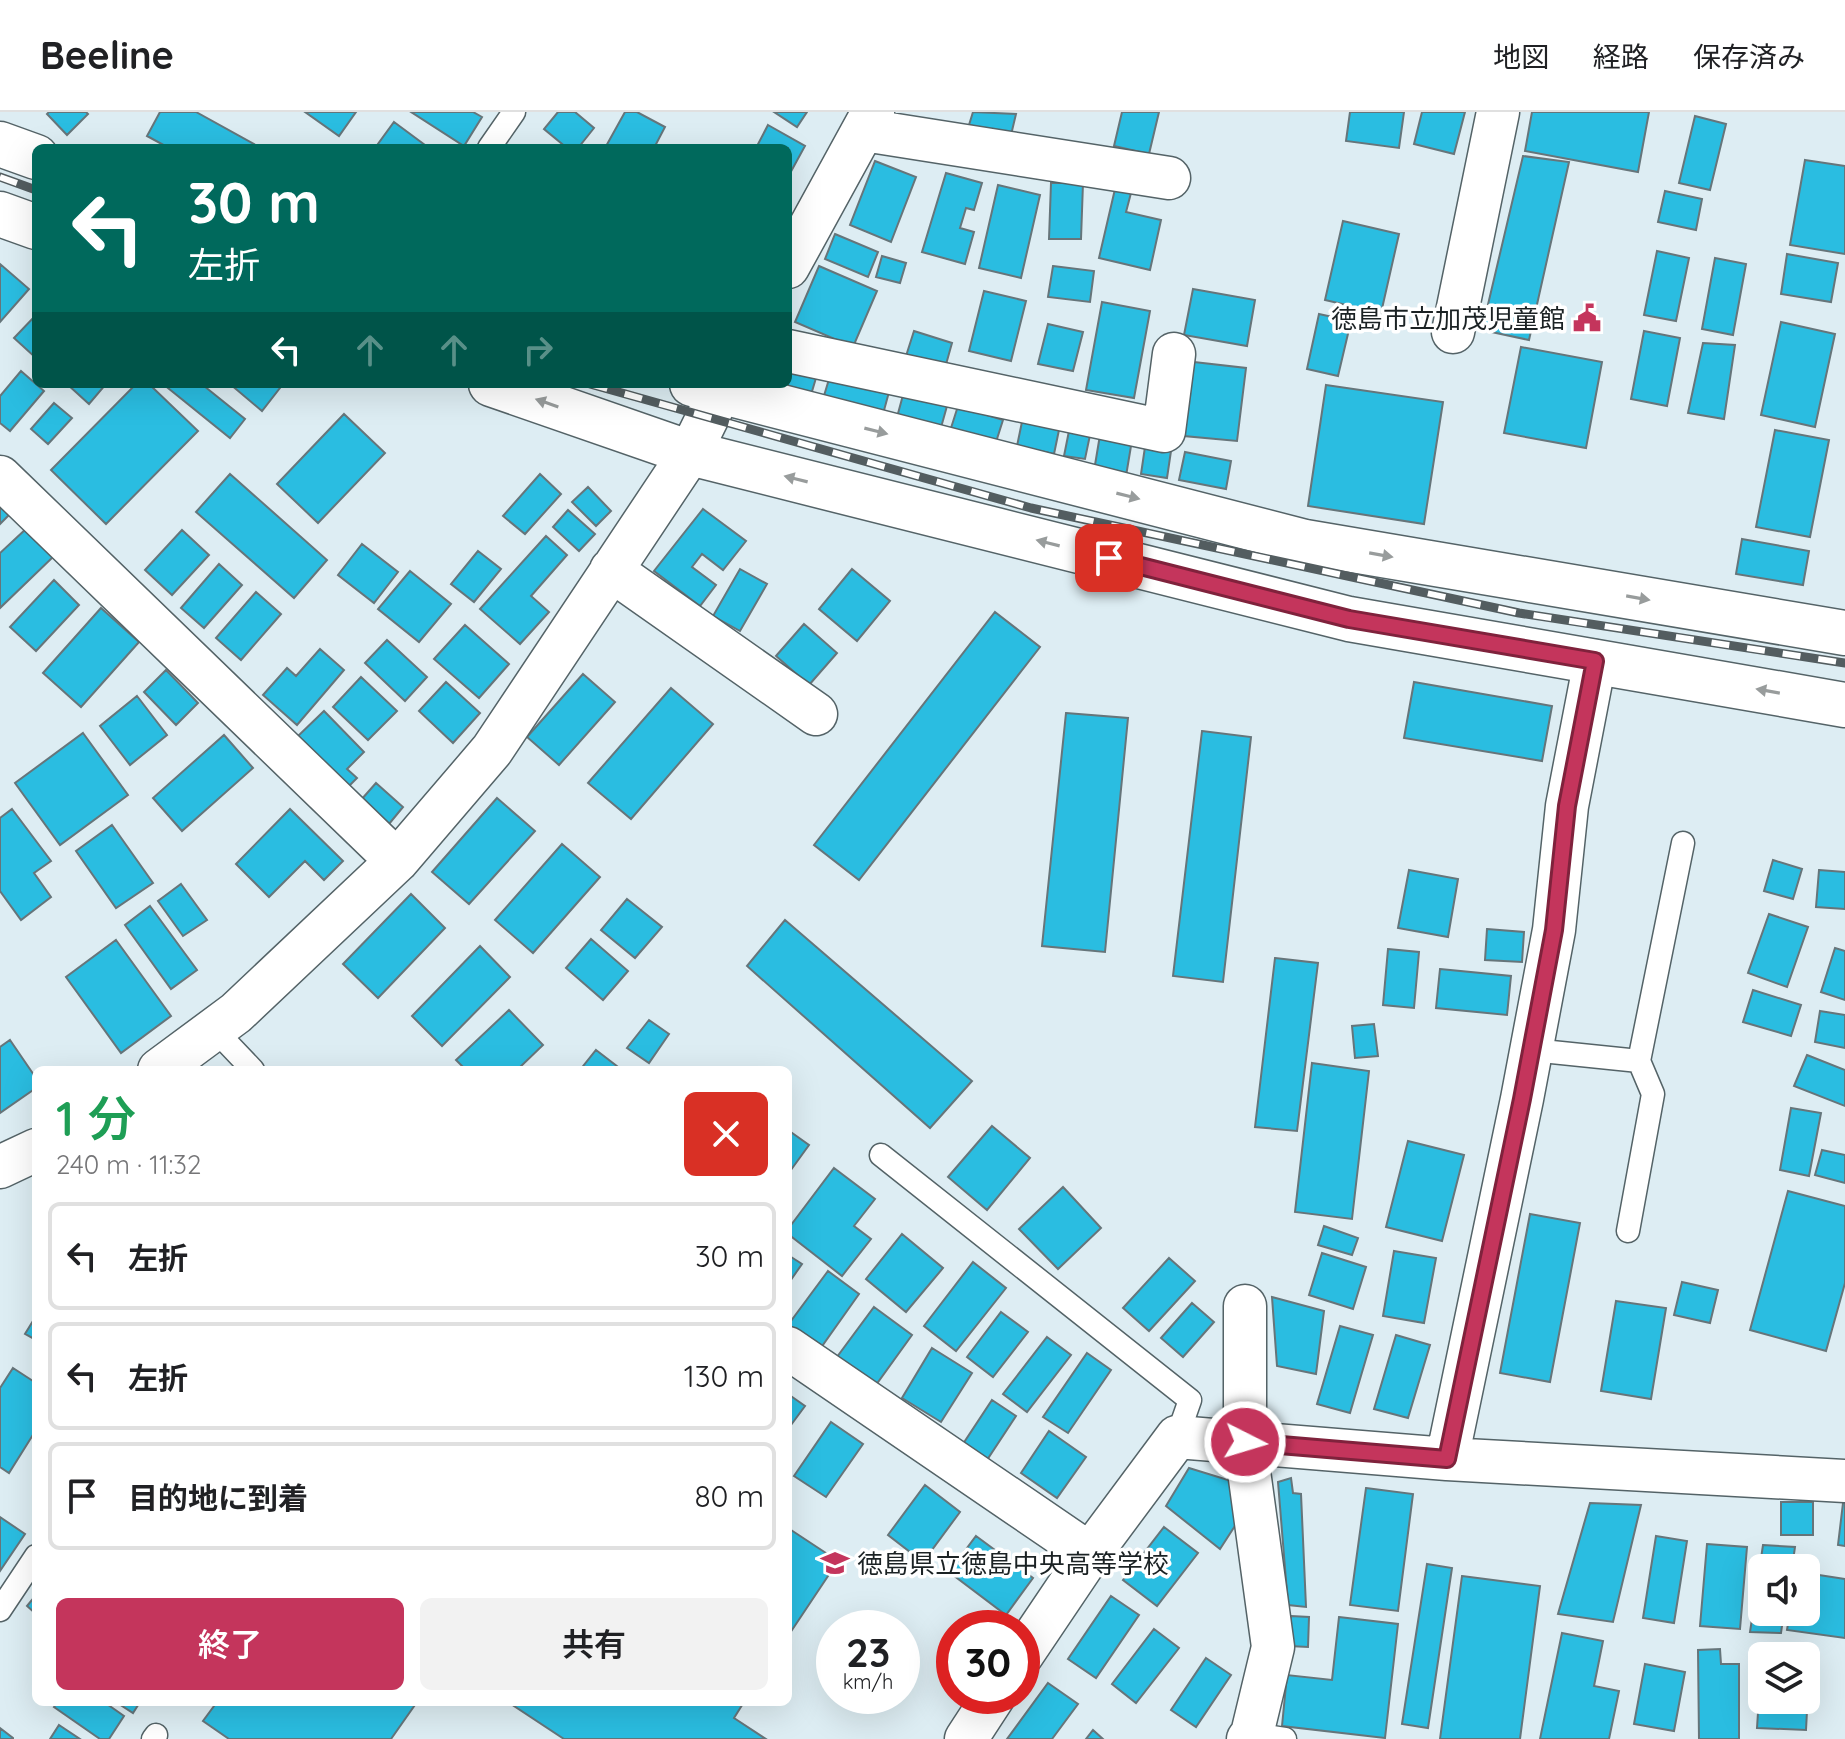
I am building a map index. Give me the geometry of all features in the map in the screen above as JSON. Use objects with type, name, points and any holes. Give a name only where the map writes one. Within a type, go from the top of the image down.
[{"type":"street","points":[[1453,332],[1498,112]]},
{"type":"street","points":[[792,260],[868,121],[1169,178]]},
{"type":"street","points":[[0,144],[32,156]]},
{"type":"street","points":[[0,214],[32,226]]},
{"type":"street","points":[[792,352],[1164,431],[1174,354]]},
{"type":"street","points":[[503,388],[690,453],[1349,619],[1845,705]]},
{"type":"street","points":[[164,1066],[236,1013],[397,861],[492,750],[690,453],[711,388]]},
{"type":"street","points":[[720,388],[1305,542],[1845,633]]},
{"type":"street","points":[[0,477],[397,861]]},
{"type":"street","points":[[611,570],[816,714]]},
{"type":"street","points":[[1447,1459],[1532,1050],[1554,930],[1567,806],[1595,661]]},
{"type":"street","points":[[0,1167],[32,1152]]},
{"type":"street","points":[[1245,1306],[1245,1442],[1273,1647],[1262,1737]]},
{"type":"street","points":[[792,1351],[1090,1554]]},
{"type":"street","points":[[1040,1628],[1090,1554],[1177,1437],[1447,1459],[1845,1481]]},
{"type":"street","points":[[966,1739],[982,1714]]},
{"type":"lane","points":[[492,144],[514,112]]},
{"type":"lane","points":[[1628,1231],[1653,1094],[1639,1061],[1683,843]]},
{"type":"lane","points":[[214,1029],[249,1066]]},
{"type":"lane","points":[[1532,1050],[1639,1061]]},
{"type":"lane","points":[[881,1155],[1190,1400],[1177,1437]]},
{"type":"lane","points":[[0,1610],[32,1562]]},
{"type":"building","points":[[160,112],[196,112],[254,144],[162,144],[147,136]]},
{"type":"building","points":[[305,112],[356,112],[339,136]]},
{"type":"building","points":[[411,112],[473,112],[482,117],[465,144]]},
{"type":"building","points":[[558,112],[575,112],[594,128],[581,144],[562,144],[544,129]]},
{"type":"building","points":[[625,112],[637,112],[665,127],[656,144],[607,144]]},
{"type":"building","points":[[774,112],[807,112],[797,127]]},
{"type":"building","points":[[973,112],[1016,114],[1011,135],[969,125]]},
{"type":"building","points":[[1122,112],[1159,112],[1149,154],[1114,146]]},
{"type":"building","points":[[1350,112],[1404,112],[1399,148],[1346,141]]},
{"type":"building","points":[[1422,112],[1465,112],[1454,154],[1414,144]]},
{"type":"building","points":[[1532,112],[1649,112],[1638,172],[1525,151]]},
{"type":"building","points":[[47,114],[88,114],[67,135]]},
{"type":"building","points":[[1695,116],[1726,124],[1710,190],[1679,183]]},
{"type":"building","points":[[394,122],[424,144],[378,144]]},
{"type":"building","points":[[768,125],[805,146],[792,170],[792,144],[758,144]]},
{"type":"building","points":[[1523,156],[1569,162],[1529,340],[1482,330]]},
{"type":"building","points":[[1805,160],[1845,166],[1845,254],[1790,245]]},
{"type":"building","points":[[875,161],[916,177],[891,242],[850,225]]},
{"type":"building","points":[[946,173],[982,183],[974,210],[966,208],[960,228],[974,232],[965,264],[922,252]]},
{"type":"building","points":[[1051,183],[1083,183],[1081,239],[1049,239]]},
{"type":"building","points":[[998,185],[1040,195],[1021,278],[979,268]]},
{"type":"building","points":[[1115,189],[1131,193],[1126,212],[1161,220],[1150,270],[1099,258]]},
{"type":"building","points":[[1665,191],[1702,199],[1696,230],[1658,222]]},
{"type":"building","points":[[1343,221],[1399,234],[1381,313],[1325,300]]},
{"type":"building","points":[[835,234],[878,252],[868,277],[825,259]]},
{"type":"building","points":[[1657,251],[1689,258],[1676,321],[1644,315]]},
{"type":"building","points":[[1787,254],[1838,263],[1831,302],[1781,294]]},
{"type":"building","points":[[882,256],[906,263],[900,283],[876,277]]},
{"type":"building","points":[[1715,258],[1746,264],[1733,335],[1702,329]]},
{"type":"building","points":[[0,264],[29,289],[0,322]]},
{"type":"building","points":[[819,266],[877,291],[853,347],[795,322]]},
{"type":"building","points":[[1053,266],[1094,271],[1090,302],[1048,297]]},
{"type":"building","points":[[1193,289],[1255,300],[1247,346],[1184,335]]},
{"type":"building","points":[[984,291],[1026,301],[1011,361],[969,351]]},
{"type":"building","points":[[1102,302],[1150,311],[1134,398],[1086,390]]},
{"type":"building","points":[[1319,314],[1351,321],[1338,376],[1307,369]]},
{"type":"building","points":[[32,319],[32,354],[14,338]]},
{"type":"building","points":[[1781,322],[1835,334],[1815,427],[1761,415]]},
{"type":"building","points":[[1048,324],[1083,332],[1073,371],[1038,364]]},
{"type":"building","points":[[914,331],[952,343],[945,368],[906,356]]},
{"type":"building","points":[[1644,331],[1680,338],[1667,406],[1631,399]]},
{"type":"building","points":[[1703,343],[1735,345],[1724,419],[1688,413]]},
{"type":"building","points":[[1521,347],[1602,362],[1586,448],[1504,433]]},
{"type":"building","points":[[1194,362],[1246,368],[1237,441],[1184,436]]},
{"type":"building","points":[[21,371],[32,381],[32,388],[44,391],[10,431],[0,423],[0,396]]},
{"type":"building","points":[[792,371],[816,378],[810,398],[788,388],[792,388]]},
{"type":"building","points":[[830,376],[889,392],[883,414],[823,399]]},
{"type":"building","points":[[1326,385],[1443,402],[1424,524],[1308,506]]},
{"type":"building","points":[[71,388],[103,388],[89,404]]},
{"type":"building","points":[[132,388],[153,388],[198,431],[106,524],[51,470]]},
{"type":"building","points":[[168,388],[206,388],[245,419],[230,438]]},
{"type":"building","points":[[235,388],[280,388],[262,411]]},
{"type":"building","points":[[903,395],[947,406],[940,431],[896,421]]},
{"type":"building","points":[[54,403],[72,418],[48,444],[31,429]]},
{"type":"building","points":[[958,406],[1003,420],[996,442],[951,428]]},
{"type":"building","points":[[344,414],[385,453],[318,523],[277,484]]},
{"type":"building","points":[[1023,417],[1060,425],[1054,454],[1017,446]]},
{"type":"building","points":[[1775,430],[1829,440],[1810,537],[1756,527]]},
{"type":"building","points":[[1069,431],[1090,435],[1085,459],[1064,456]]},
{"type":"building","points":[[1100,435],[1132,440],[1126,476],[1094,471]]},
{"type":"building","points":[[1145,447],[1171,451],[1167,478],[1141,474]]},
{"type":"building","points":[[1185,452],[1231,461],[1226,489],[1179,480]]},
{"type":"building","points":[[230,474],[327,560],[294,598],[196,512]]},
{"type":"building","points":[[540,474],[561,494],[525,534],[503,516]]},
{"type":"building","points":[[588,487],[611,511],[596,526],[572,502]]},
{"type":"building","points":[[0,506],[9,515],[0,524]]},
{"type":"building","points":[[703,509],[746,541],[723,570],[702,554],[692,567],[716,585],[700,606],[654,571]]},
{"type":"building","points":[[568,510],[595,534],[579,551],[553,527]]},
{"type":"building","points":[[27,528],[54,556],[0,608],[0,553]]},
{"type":"building","points":[[182,530],[209,555],[172,595],[145,570]]},
{"type":"building","points":[[546,536],[567,555],[531,596],[549,612],[520,644],[480,609]]},
{"type":"building","points":[[1742,539],[1809,551],[1803,585],[1736,574]]},
{"type":"building","points":[[362,544],[398,572],[374,603],[338,575]]},
{"type":"building","points":[[478,551],[501,569],[474,602],[451,584]]},
{"type":"building","points":[[219,564],[242,585],[204,628],[181,608]]},
{"type":"building","points":[[740,569],[767,584],[740,631],[713,616]]},
{"type":"building","points":[[852,569],[890,601],[857,641],[819,609]]},
{"type":"building","points":[[410,571],[451,604],[419,642],[378,609]]},
{"type":"building","points":[[54,580],[79,605],[36,651],[10,627]]},
{"type":"building","points":[[256,592],[281,614],[241,660],[216,638]]},
{"type":"building","points":[[101,608],[139,642],[81,707],[43,673]]},
{"type":"building","points":[[995,612],[1040,647],[859,880],[814,845]]},
{"type":"building","points":[[804,624],[837,653],[809,685],[776,656]]},
{"type":"building","points":[[465,625],[509,664],[479,698],[434,659]]},
{"type":"building","points":[[387,640],[427,677],[405,701],[365,663]]},
{"type":"building","points":[[320,649],[344,670],[297,725],[263,695],[287,668],[296,676]]},
{"type":"building","points":[[166,670],[198,703],[176,725],[144,692]]},
{"type":"building","points":[[583,674],[615,702],[559,765],[527,737]]},
{"type":"building","points":[[361,677],[397,711],[368,740],[333,707]]},
{"type":"building","points":[[446,682],[480,713],[453,743],[419,711]]},
{"type":"building","points":[[1414,682],[1552,706],[1542,761],[1404,738]]},
{"type":"building","points":[[671,688],[713,724],[631,819],[588,783]]},
{"type":"building","points":[[137,696],[167,735],[130,765],[100,726]]},
{"type":"building","points":[[324,711],[364,752],[347,769],[357,778],[347,788],[297,737]]},
{"type":"building","points":[[1066,713],[1128,718],[1105,952],[1042,946]]},
{"type":"building","points":[[1202,731],[1251,737],[1223,982],[1173,976]]},
{"type":"building","points":[[83,733],[128,795],[60,845],[15,783]]},
{"type":"building","points":[[224,735],[253,768],[182,831],[153,798]]},
{"type":"building","points":[[376,783],[403,807],[389,824],[361,800]]},
{"type":"building","points":[[497,798],[535,831],[469,904],[432,872]]},
{"type":"building","points":[[12,809],[51,861],[34,873],[51,897],[21,920],[0,891],[0,818]]},
{"type":"building","points":[[290,809],[343,861],[324,880],[305,861],[269,897],[236,864]]},
{"type":"building","points":[[112,825],[153,883],[116,908],[76,851]]},
{"type":"building","points":[[562,844],[600,877],[533,953],[495,920]]},
{"type":"building","points":[[1773,860],[1802,869],[1793,899],[1764,891]]},
{"type":"building","points":[[1409,870],[1458,879],[1448,937],[1398,928]]},
{"type":"building","points":[[1819,870],[1845,872],[1845,909],[1816,907]]},
{"type":"building","points":[[181,884],[207,920],[183,936],[158,901]]},
{"type":"building","points":[[411,894],[445,928],[378,998],[343,964]]},
{"type":"building","points":[[627,899],[662,927],[635,958],[601,930]]},
{"type":"building","points":[[150,906],[197,970],[171,989],[125,925]]},
{"type":"building","points":[[1769,914],[1808,927],[1787,987],[1748,973]]},
{"type":"building","points":[[785,920],[972,1081],[930,1128],[747,966]]},
{"type":"building","points":[[1487,929],[1524,932],[1522,962],[1485,960]]},
{"type":"building","points":[[591,939],[628,971],[603,1000],[566,968]]},
{"type":"building","points":[[116,940],[171,1016],[121,1053],[66,977]]},
{"type":"building","points":[[480,946],[510,977],[442,1046],[412,1016]]},
{"type":"building","points":[[1835,948],[1845,951],[1845,1000],[1821,992]]},
{"type":"building","points":[[1388,949],[1419,952],[1414,1008],[1383,1005]]},
{"type":"building","points":[[1275,958],[1318,963],[1297,1131],[1255,1127]]},
{"type":"building","points":[[1440,969],[1511,976],[1507,1015],[1436,1008]]},
{"type":"building","points":[[1753,990],[1801,1005],[1791,1036],[1743,1022]]},
{"type":"building","points":[[509,1010],[543,1045],[521,1066],[462,1066],[456,1060]]},
{"type":"building","points":[[1820,1011],[1845,1015],[1845,1048],[1815,1042]]},
{"type":"building","points":[[649,1020],[669,1034],[649,1063],[627,1048]]},
{"type":"building","points":[[1374,1024],[1378,1056],[1355,1058],[1352,1026]]},
{"type":"building","points":[[10,1040],[32,1072],[32,1091],[0,1113],[0,1047]]},
{"type":"building","points":[[596,1050],[617,1066],[583,1066]]},
{"type":"building","points":[[1807,1055],[1845,1070],[1845,1106],[1794,1086]]},
{"type":"building","points":[[1312,1063],[1369,1071],[1352,1219],[1295,1212]]},
{"type":"building","points":[[1791,1108],[1821,1113],[1809,1176],[1780,1170]]},
{"type":"building","points":[[992,1126],[1030,1158],[987,1210],[948,1177]]},
{"type":"building","points":[[792,1133],[809,1145],[792,1168]]},
{"type":"building","points":[[1408,1141],[1464,1155],[1442,1241],[1386,1227]]},
{"type":"building","points":[[1822,1150],[1845,1155],[1845,1183],[1815,1175]]},
{"type":"building","points":[[834,1168],[875,1199],[854,1226],[871,1239],[842,1276],[792,1237],[792,1224]]},
{"type":"building","points":[[1063,1187],[1101,1228],[1058,1269],[1019,1229]]},
{"type":"building","points":[[1788,1191],[1845,1206],[1845,1283],[1826,1351],[1750,1330]]},
{"type":"building","points":[[1530,1214],[1580,1223],[1550,1382],[1500,1373]]},
{"type":"building","points":[[1324,1226],[1358,1238],[1352,1255],[1318,1245]]},
{"type":"building","points":[[902,1234],[943,1268],[906,1312],[866,1279]]},
{"type":"building","points":[[1394,1251],[1436,1258],[1424,1323],[1383,1316]]},
{"type":"building","points":[[1322,1253],[1366,1267],[1353,1309],[1309,1295]]},
{"type":"building","points":[[792,1258],[802,1264],[792,1278]]},
{"type":"building","points":[[1169,1258],[1195,1281],[1149,1331],[1123,1308]]},
{"type":"building","points":[[973,1262],[1006,1288],[956,1351],[924,1326]]},
{"type":"building","points":[[828,1271],[859,1294],[820,1349],[792,1328],[792,1320]]},
{"type":"building","points":[[1682,1282],[1718,1290],[1710,1323],[1674,1315]]},
{"type":"building","points":[[1272,1297],[1324,1311],[1316,1374],[1277,1366]]},
{"type":"building","points":[[1616,1301],[1666,1308],[1651,1399],[1601,1391]]},
{"type":"building","points":[[1192,1303],[1214,1322],[1183,1357],[1161,1338]]},
{"type":"building","points":[[874,1307],[912,1335],[873,1389],[834,1361]]},
{"type":"building","points":[[1001,1312],[1028,1332],[993,1377],[967,1357]]},
{"type":"building","points":[[32,1323],[32,1338],[25,1334]]},
{"type":"building","points":[[1340,1326],[1373,1335],[1350,1413],[1317,1404]]},
{"type":"building","points":[[1396,1335],[1430,1345],[1408,1418],[1374,1409]]},
{"type":"building","points":[[1047,1337],[1071,1355],[1027,1412],[1003,1394]]},
{"type":"building","points":[[932,1348],[972,1373],[941,1422],[902,1398]]},
{"type":"building","points":[[1087,1353],[1111,1370],[1068,1433],[1043,1417]]},
{"type":"building","points":[[13,1368],[32,1380],[32,1436],[9,1473],[0,1467],[0,1388]]},
{"type":"building","points":[[792,1397],[805,1406],[792,1424]]},
{"type":"building","points":[[992,1400],[1016,1416],[983,1466],[959,1450]]},
{"type":"building","points":[[831,1422],[863,1444],[826,1497],[794,1476]]},
{"type":"building","points":[[1049,1431],[1086,1457],[1057,1498],[1021,1473]]},
{"type":"building","points":[[1189,1468],[1241,1484],[1242,1515],[1220,1549],[1166,1506]]},
{"type":"building","points":[[1291,1478],[1293,1493],[1301,1494],[1306,1607],[1288,1605],[1278,1482]]},
{"type":"building","points":[[925,1485],[960,1512],[923,1562],[888,1535]]},
{"type":"building","points":[[1366,1488],[1413,1494],[1398,1611],[1350,1605]]},
{"type":"building","points":[[1781,1502],[1813,1502],[1813,1535],[1781,1535]]},
{"type":"building","points":[[1590,1503],[1641,1505],[1613,1622],[1558,1614]]},
{"type":"building","points":[[1845,1503],[1845,1546],[1838,1545]]},
{"type":"building","points":[[0,1517],[25,1534],[0,1571]]},
{"type":"building","points":[[1164,1527],[1198,1553],[1157,1606],[1123,1580]]},
{"type":"building","points":[[792,1531],[838,1561],[792,1630]]},
{"type":"building","points":[[976,1536],[1033,1578],[1010,1610],[999,1610],[949,1572]]},
{"type":"building","points":[[1656,1536],[1687,1541],[1674,1623],[1643,1618]]},
{"type":"building","points":[[1707,1544],[1747,1547],[1740,1629],[1700,1626]]},
{"type":"building","points":[[1763,1545],[1795,1547],[1794,1554],[1762,1554]]},
{"type":"building","points":[[1427,1564],[1452,1568],[1428,1728],[1402,1724]]},
{"type":"building","points":[[1820,1575],[1845,1579],[1845,1638],[1787,1630],[1788,1626],[1820,1626]]},
{"type":"building","points":[[1462,1576],[1540,1586],[1520,1739],[1440,1739]]},
{"type":"building","points":[[1111,1596],[1139,1615],[1096,1678],[1068,1659]]},
{"type":"building","points":[[1291,1616],[1309,1617],[1308,1647],[1289,1646]]},
{"type":"building","points":[[1339,1617],[1398,1624],[1385,1738],[1282,1726],[1287,1675],[1332,1680]]},
{"type":"building","points":[[1751,1626],[1782,1626],[1781,1633],[1750,1632]]},
{"type":"building","points":[[1154,1629],[1179,1648],[1136,1703],[1112,1684]]},
{"type":"building","points":[[1562,1633],[1603,1641],[1594,1686],[1619,1691],[1609,1739],[1540,1739]]},
{"type":"building","points":[[1720,1649],[1721,1664],[1739,1664],[1739,1739],[1699,1739],[1698,1650]]},
{"type":"building","points":[[1206,1658],[1231,1675],[1196,1727],[1171,1710]]},
{"type":"building","points":[[1645,1664],[1685,1672],[1674,1731],[1634,1724]]},
{"type":"building","points":[[1048,1683],[1078,1704],[1052,1739],[1007,1739],[1025,1714],[1040,1714],[1040,1694]]},
{"type":"building","points":[[110,1706],[124,1716],[109,1739],[100,1739],[54,1707]]},
{"type":"building","points":[[122,1706],[137,1706],[133,1713]]},
{"type":"building","points":[[214,1706],[414,1706],[391,1739],[229,1739],[203,1721]]},
{"type":"building","points":[[514,1706],[742,1706],[734,1718],[766,1739],[564,1739]]},
{"type":"building","points":[[1758,1714],[1807,1714],[1806,1730],[1757,1728]]},
{"type":"building","points":[[59,1725],[80,1739],[50,1739]]},
{"type":"building","points":[[0,1728],[13,1738],[13,1739],[0,1739]]},
{"type":"building","points":[[1093,1730],[1103,1739],[1086,1739]]},
{"type":"railway","points":[[0,177],[32,189]]},
{"type":"railway","points":[[604,388],[1031,508],[1519,613],[1845,663]]},
{"type":"place","name":"徳島市立加茂児童館","points":[[1587,318]]},
{"type":"place","name":"徳島県立徳島中央高等学校","points":[[835,1563]]},
{"type":"route","points":[[1109,558],[1349,619],[1595,661],[1567,806],[1554,930],[1447,1459],[1245,1442]]}]
